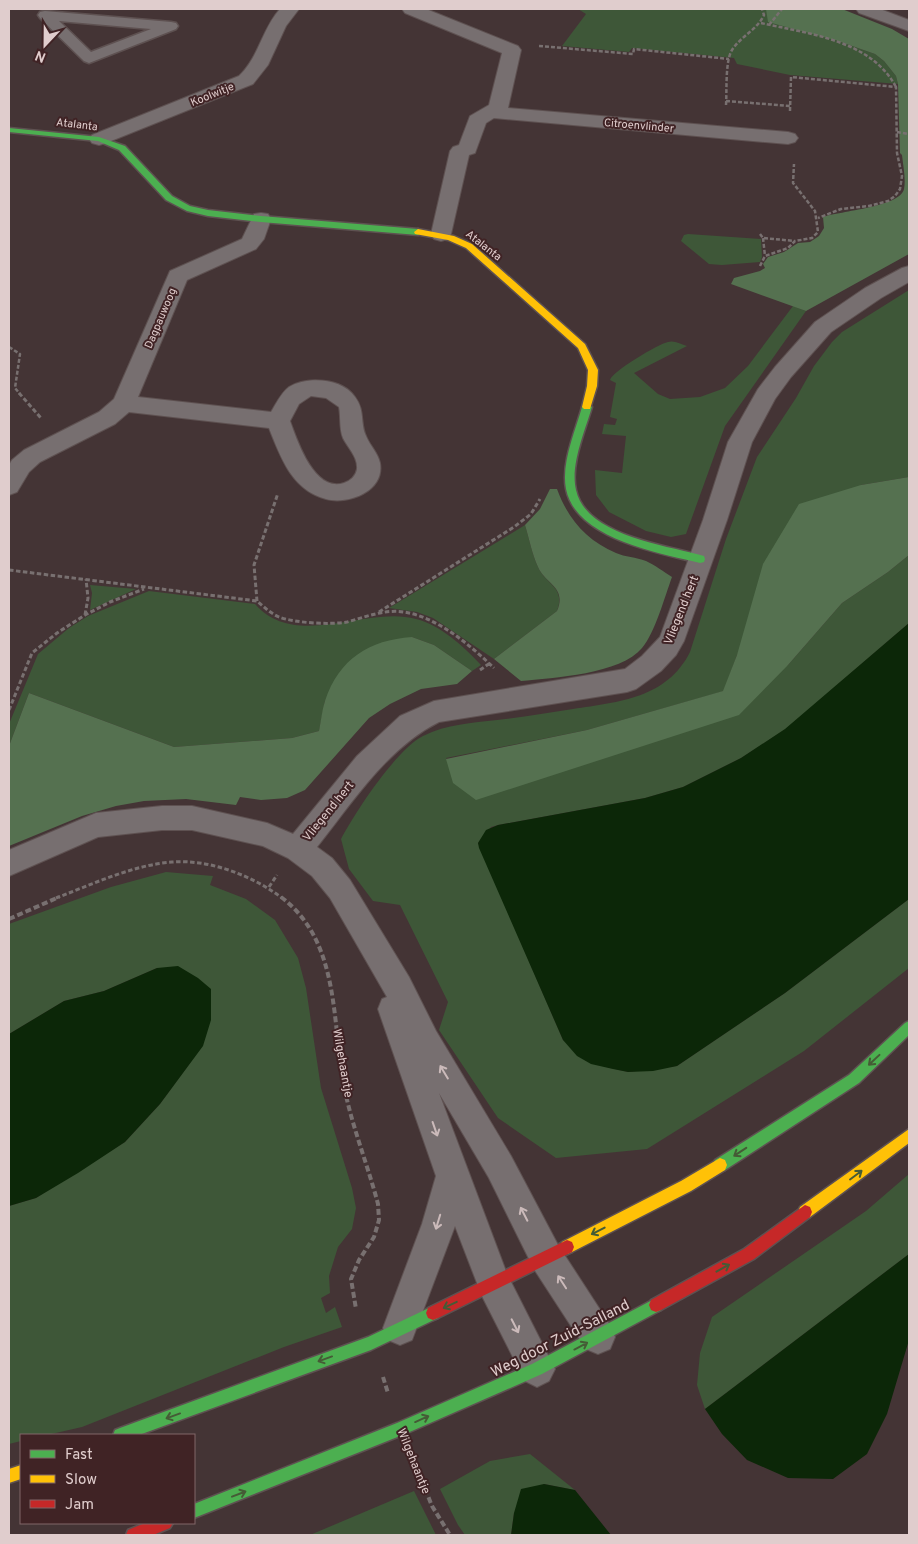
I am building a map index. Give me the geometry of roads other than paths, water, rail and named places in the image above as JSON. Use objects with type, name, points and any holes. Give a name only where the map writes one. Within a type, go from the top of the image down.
[{"type":"main road","name":"Atalanta","points":[[9,130],[99,139],[122,148],[169,198],[178,204],[208,213],[261,220],[441,234],[458,239],[469,246],[582,346],[593,370],[592,386],[570,482],[572,494],[585,515],[603,528],[623,537],[700,559]]},
{"type":"main road","points":[[123,1434],[371,1342],[494,1284],[686,1186],[854,1079],[909,1026]]},
{"type":"main road","name":"Weg door Zuid-Salland","points":[[195,1511],[400,1429],[537,1369],[598,1337],[749,1254],[909,1135]]},
{"type":"main road","points":[[133,1535],[162,1524]]},
{"type":"street","name":"Koolwitje","points":[[99,139],[246,80],[254,74],[274,28],[290,9]]},
{"type":"street","points":[[411,9],[512,50],[498,108],[477,120],[468,149],[460,151],[441,234]]},
{"type":"street","points":[[865,9],[909,26]]},
{"type":"street","name":"Citroenvlinder","points":[[490,112],[788,138]]},
{"type":"street","name":"Dagpauwoog","points":[[9,486],[20,466],[20,455],[62,441],[107,418],[124,403],[178,276],[249,244],[254,239],[261,220]]},
{"type":"street","name":"Vliegend hert","points":[[298,849],[367,764],[410,724],[434,712],[627,681],[646,670],[661,656],[671,641],[715,520],[740,442],[772,387],[823,327],[873,293],[909,273]]},
{"type":"street","points":[[324,389],[346,399],[351,408],[352,432],[368,462],[369,471],[360,485],[352,491],[338,493],[317,489],[308,481],[296,463],[278,421],[291,398],[298,392],[324,389]]},
{"type":"street","points":[[124,403],[278,421]]},
{"type":"street","points":[[9,863],[96,825],[162,818],[192,818],[267,835],[298,849],[322,867],[340,889],[398,986],[425,1041],[500,1167],[546,1257],[598,1337]]},
{"type":"street","points":[[367,934],[452,1176],[494,1284],[537,1369]]},
{"type":"street","points":[[400,1328],[438,1224],[452,1176]]},
{"type":"lane","points":[[46,12],[113,21],[171,26],[89,58],[46,12]]}]
